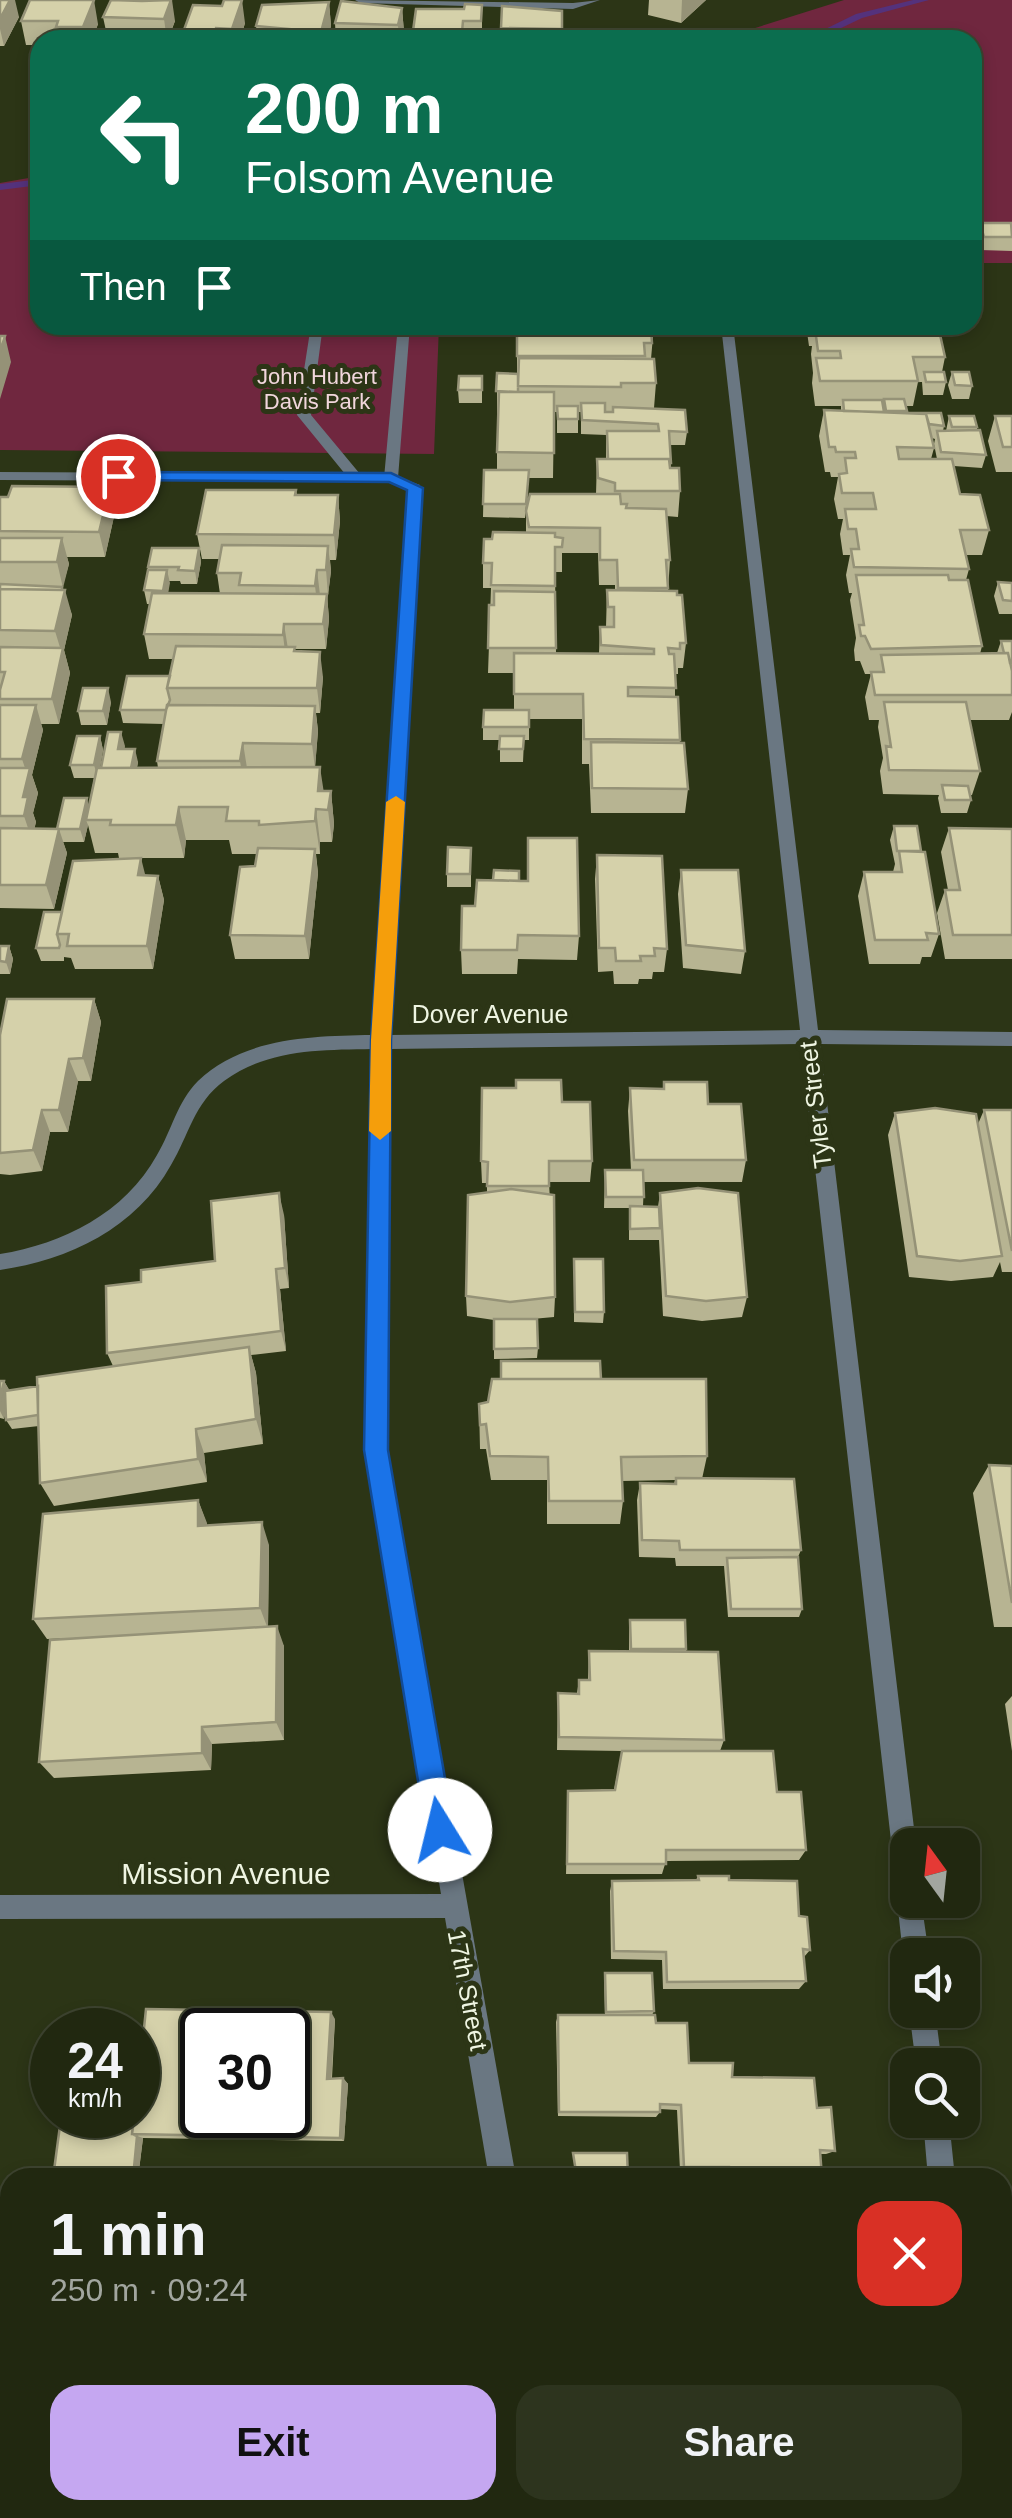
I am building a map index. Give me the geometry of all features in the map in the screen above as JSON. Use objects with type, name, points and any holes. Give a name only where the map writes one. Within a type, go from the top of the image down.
[{"type":"street","points":[[360,0],[573,6],[595,0]]},
{"type":"street","points":[[315,335],[304,415],[355,477]]},
{"type":"street","points":[[0,476],[391,478],[403,335]]},
{"type":"street","name":"Tyler Street","points":[[728,335],[806,1037],[901,1828]]},
{"type":"street","name":"17th Street","points":[[391,478],[415,488],[381,1040],[376,1450],[501,2168]]},
{"type":"street","name":"Dover Avenue","points":[[0,1262],[76,1242],[132,1203],[165,1160],[180,1120],[204,1086],[242,1061],[301,1043],[806,1037],[1012,1040]]},
{"type":"street","name":"Mission Avenue","points":[[0,1907],[453,1906]]},
{"type":"street","points":[[938,2138],[941,2168]]},
{"type":"green space","points":[[844,0],[1012,0],[1012,263],[982,263],[982,30],[749,30]]},
{"type":"green space","name":"John Hubert Davis Park","points":[[30,178],[30,335],[439,335],[434,454],[0,450],[0,183]]},
{"type":"building","points":[[0,0],[10,0],[0,19]]},
{"type":"building","points":[[30,0],[94,0],[83,27],[56,27],[58,21],[21,21]]},
{"type":"building","points":[[111,0],[171,0],[164,19],[103,17]]},
{"type":"building","points":[[224,0],[242,0],[232,29],[184,30],[193,5],[222,6]]},
{"type":"building","points":[[341,1],[402,8],[398,25],[335,23]]},
{"type":"building","points":[[329,2],[322,30],[256,26],[262,5]]},
{"type":"building","points":[[465,4],[482,5],[481,21],[463,21],[462,30],[413,30],[416,9],[464,9]]},
{"type":"building","points":[[502,6],[562,11],[562,29],[501,28]]},
{"type":"building","points":[[982,223],[1011,223],[1012,237],[984,237]]},
{"type":"building","points":[[517,335],[651,335],[652,343],[644,343],[645,356],[517,356]]},
{"type":"building","points":[[816,335],[940,335],[945,357],[913,357],[918,381],[820,381],[816,358],[841,358],[840,351],[818,351]]},
{"type":"building","points":[[519,358],[654,359],[656,383],[621,383],[621,387],[518,386]]},
{"type":"building","points":[[924,372],[944,372],[946,382],[926,382]]},
{"type":"building","points":[[952,372],[969,372],[972,386],[955,385]]},
{"type":"building","points":[[497,373],[518,374],[518,392],[496,391]]},
{"type":"building","points":[[459,376],[482,376],[482,390],[458,390]]},
{"type":"building","points":[[499,392],[554,392],[554,453],[497,452]]},
{"type":"building","points":[[884,399],[904,399],[907,411],[886,411]]},
{"type":"building","points":[[843,400],[882,400],[884,412],[844,411]]},
{"type":"building","points":[[581,403],[605,403],[605,412],[613,412],[613,407],[685,410],[687,432],[669,431],[671,463],[669,459],[608,459],[607,431],[659,431],[658,424],[582,420]]},
{"type":"building","points":[[557,406],[578,406],[578,419],[558,419]]},
{"type":"building","points":[[824,410],[926,414],[934,448],[897,447],[899,459],[952,459],[960,494],[980,495],[989,530],[960,530],[969,569],[854,567],[851,549],[859,549],[856,529],[848,529],[845,509],[876,509],[873,493],[842,493],[839,474],[847,473],[845,458],[856,458],[855,452],[836,452],[835,447],[829,447]]},
{"type":"building","points":[[904,413],[941,413],[944,426],[929,424],[926,414]]},
{"type":"building","points":[[949,416],[974,416],[977,427],[952,427]]},
{"type":"building","points":[[995,416],[1012,416],[1012,447],[1003,447]]},
{"type":"building","points":[[980,430],[986,455],[941,452],[937,431]]},
{"type":"building","points":[[597,459],[669,459],[670,468],[679,468],[680,491],[615,491],[615,483],[598,478]]},
{"type":"building","points":[[484,470],[529,470],[526,504],[483,504]]},
{"type":"building","points":[[12,486],[110,487],[99,532],[0,531],[0,497],[8,497]]},
{"type":"building","points":[[206,490],[296,490],[295,495],[338,495],[334,535],[197,534]]},
{"type":"building","points":[[530,494],[620,494],[621,504],[627,504],[626,508],[666,509],[668,588],[618,588],[617,560],[600,560],[600,528],[529,527],[526,511]]},
{"type":"building","points":[[493,532],[555,533],[555,537],[563,538],[562,547],[555,547],[555,586],[491,585],[492,563],[483,563],[484,539],[492,539]]},
{"type":"building","points":[[0,538],[62,538],[57,562],[0,562]]},
{"type":"building","points":[[222,545],[328,546],[326,570],[317,570],[315,586],[239,585],[241,573],[217,573]]},
{"type":"building","points":[[152,548],[199,548],[195,571],[148,567]]},
{"type":"building","points":[[148,570],[167,570],[163,591],[144,590]]},
{"type":"building","points":[[856,575],[948,575],[949,580],[968,580],[982,646],[871,649],[865,636],[861,636],[859,625],[864,625]]},
{"type":"building","points":[[998,582],[1012,583],[1012,601],[1003,600]]},
{"type":"building","points":[[0,584],[62,587],[62,590],[0,589]]},
{"type":"building","points":[[0,589],[65,590],[55,631],[0,630]]},
{"type":"building","points":[[607,590],[677,591],[677,595],[682,595],[686,643],[680,643],[680,649],[668,648],[669,654],[674,654],[676,688],[628,687],[628,696],[678,697],[680,740],[584,739],[583,694],[514,694],[514,653],[654,654],[654,649],[601,645],[600,627],[614,627],[614,607],[608,607]]},
{"type":"building","points":[[494,591],[555,592],[556,648],[488,648],[489,605],[494,605]]},
{"type":"building","points":[[152,593],[327,594],[323,624],[284,624],[283,635],[144,634]]},
{"type":"building","points":[[1001,641],[1012,641],[1012,663],[1008,653],[1004,653]]},
{"type":"building","points":[[176,646],[295,647],[294,651],[320,652],[317,688],[167,688]]},
{"type":"building","points":[[0,647],[63,648],[52,699],[0,699],[5,672],[0,672]]},
{"type":"building","points":[[1008,653],[1012,695],[875,695],[871,672],[884,672],[881,655]]},
{"type":"building","points":[[127,676],[170,676],[166,710],[120,710]]},
{"type":"building","points":[[83,688],[108,688],[103,711],[78,711]]},
{"type":"building","points":[[884,702],[966,702],[980,771],[889,770],[886,746],[891,747]]},
{"type":"building","points":[[0,705],[36,705],[22,759],[0,759]]},
{"type":"building","points":[[167,705],[315,706],[312,744],[243,743],[240,761],[157,761]]},
{"type":"building","points":[[484,710],[529,710],[529,727],[483,727]]},
{"type":"building","points":[[108,732],[121,732],[118,749],[135,749],[131,768],[101,768]]},
{"type":"building","points":[[77,736],[100,736],[94,765],[70,765]]},
{"type":"building","points":[[500,736],[524,736],[523,749],[499,749]]},
{"type":"building","points":[[591,742],[684,743],[688,789],[592,788]]},
{"type":"building","points":[[320,767],[318,791],[331,791],[328,810],[316,809],[315,821],[259,825],[259,821],[226,821],[228,807],[179,807],[176,825],[110,825],[111,820],[86,820],[97,768]]},
{"type":"building","points":[[0,768],[30,768],[23,797],[28,797],[24,816],[0,816]]},
{"type":"building","points":[[942,785],[968,786],[971,800],[945,800]]},
{"type":"building","points":[[64,798],[87,798],[80,829],[57,829]]},
{"type":"building","points":[[894,826],[917,826],[921,851],[897,851]]},
{"type":"building","points":[[0,828],[59,829],[46,885],[0,885]]},
{"type":"building","points":[[949,828],[1012,829],[1012,935],[953,935],[945,890],[960,890]]},
{"type":"building","points":[[528,838],[577,838],[579,936],[518,935],[517,950],[461,950],[462,906],[475,906],[477,880],[528,881]]},
{"type":"building","points":[[448,847],[471,848],[470,874],[447,874]]},
{"type":"building","points":[[258,848],[315,849],[305,936],[230,935],[240,867],[255,866]]},
{"type":"building","points":[[899,851],[925,852],[939,934],[926,933],[928,940],[875,940],[864,872],[902,872]]},
{"type":"building","points":[[597,855],[662,856],[667,949],[654,948],[655,956],[640,956],[641,961],[616,961],[615,948],[599,948]]},
{"type":"building","points":[[141,858],[138,875],[158,876],[147,946],[67,946],[69,934],[57,934],[73,861]]},
{"type":"building","points":[[494,870],[519,871],[519,881],[493,880]]},
{"type":"building","points":[[681,870],[738,870],[745,951],[686,945]]},
{"type":"building","points":[[44,912],[62,912],[57,934],[59,948],[36,948]]},
{"type":"building","points":[[0,946],[9,946],[6,962],[0,961]]},
{"type":"building","points":[[7,999],[94,999],[83,1058],[69,1059],[59,1110],[42,1110],[33,1150],[0,1153],[0,1035]]},
{"type":"building","points":[[516,1080],[561,1080],[562,1102],[590,1102],[592,1161],[549,1161],[549,1186],[487,1186],[488,1162],[481,1161],[482,1088],[516,1088]]},
{"type":"building","points":[[664,1082],[707,1082],[708,1104],[741,1104],[746,1160],[634,1160],[630,1088],[664,1089]]},
{"type":"building","points":[[935,1108],[976,1114],[1002,1256],[960,1261],[917,1256],[895,1113]]},
{"type":"building","points":[[984,1110],[1012,1110],[1012,1251]]},
{"type":"building","points":[[605,1170],[643,1170],[644,1197],[606,1197]]},
{"type":"building","points":[[698,1188],[738,1193],[747,1297],[706,1301],[666,1296],[660,1193]]},
{"type":"building","points":[[511,1189],[554,1195],[555,1297],[510,1302],[466,1296],[468,1195]]},
{"type":"building","points":[[279,1193],[285,1268],[276,1269],[281,1331],[107,1353],[106,1286],[141,1282],[141,1270],[215,1261],[211,1201]]},
{"type":"building","points":[[630,1206],[659,1207],[660,1228],[630,1229]]},
{"type":"building","points":[[574,1259],[603,1259],[604,1312],[575,1312]]},
{"type":"building","points":[[494,1319],[537,1319],[538,1348],[494,1349]]},
{"type":"building","points":[[249,1347],[256,1419],[196,1429],[198,1459],[40,1483],[37,1377]]},
{"type":"building","points":[[501,1361],[600,1361],[601,1379],[501,1379]]},
{"type":"building","points":[[492,1379],[706,1379],[707,1456],[621,1457],[623,1501],[549,1501],[548,1457],[490,1456],[486,1424],[480,1425],[479,1404],[488,1402]]},
{"type":"building","points":[[38,1386],[38,1415],[6,1420],[5,1391]]},
{"type":"building","points":[[989,1465],[1012,1466],[1012,1603]]},
{"type":"building","points":[[676,1478],[794,1479],[801,1550],[680,1550],[679,1541],[642,1540],[640,1483],[676,1484]]},
{"type":"building","points":[[198,1500],[198,1526],[262,1522],[260,1608],[33,1619],[43,1514]]},
{"type":"building","points":[[798,1557],[802,1609],[731,1609],[727,1558]]},
{"type":"building","points":[[630,1620],[685,1620],[686,1649],[631,1649]]},
{"type":"building","points":[[277,1626],[276,1722],[202,1727],[202,1753],[39,1762],[50,1640]]},
{"type":"building","points":[[589,1651],[718,1652],[724,1740],[559,1737],[558,1693],[579,1694],[579,1680],[590,1680]]},
{"type":"building","points":[[622,1751],[773,1751],[777,1792],[801,1792],[806,1850],[666,1850],[666,1864],[567,1864],[568,1791],[615,1790]]},
{"type":"building","points":[[698,1876],[797,1881],[799,1916],[807,1917],[810,1950],[803,1949],[806,1981],[667,1982],[666,1952],[614,1951],[612,1881],[699,1880]]},
{"type":"building","points":[[605,1973],[652,1973],[654,2011],[606,2012]]},
{"type":"building","points":[[160,2009],[180,2010],[180,2135],[160,2135]]},
{"type":"building","points":[[310,2012],[331,2012],[327,2079],[343,2078],[340,2138],[310,2137]]},
{"type":"building","points":[[558,2015],[655,2015],[656,2023],[687,2023],[689,2063],[733,2063],[732,2077],[814,2078],[817,2108],[831,2107],[835,2151],[820,2150],[821,2168],[684,2167],[681,2105],[660,2104],[660,2112],[559,2112]]},
{"type":"building","points":[[58,2138],[137,2138],[134,2168],[54,2168]]},
{"type":"building","points":[[573,2153],[627,2153],[628,2168],[575,2168]]},
{"type":"waterway","points":[[829,30],[859,16],[924,0]]},
{"type":"waterway","points":[[0,187],[30,183]]},
{"type":"slow traffic","points":[[380,1131],[381,1040],[396,802]]},
{"type":"route","points":[[118,476],[391,478],[415,488],[381,1040],[376,1450],[440,1830]]}]
